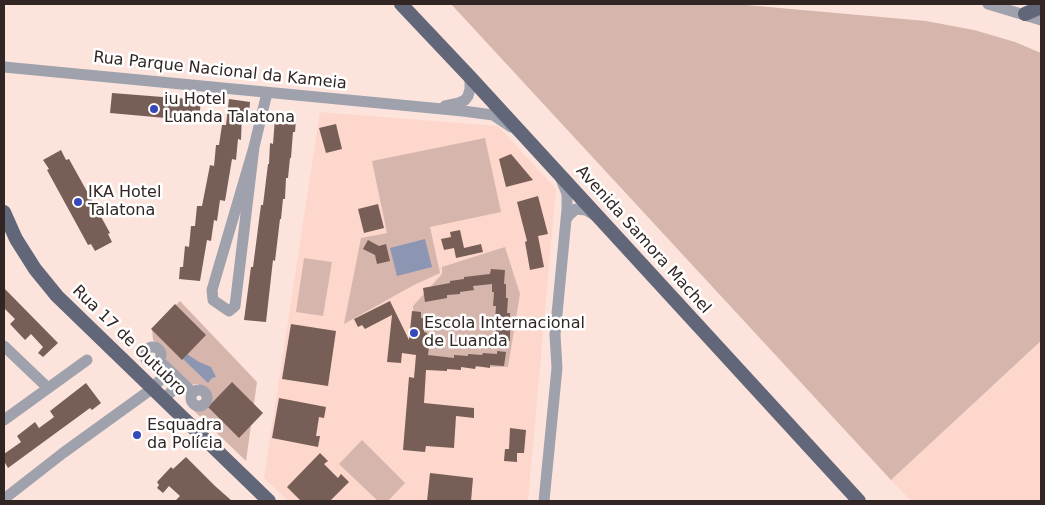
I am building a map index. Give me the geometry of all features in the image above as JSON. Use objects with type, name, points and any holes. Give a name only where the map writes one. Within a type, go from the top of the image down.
[{"type":"main road","name":"Avenida Samora Machel","points":[[401,4],[522,133],[859,501]]},
{"type":"main road","points":[[1025,14],[1041,7]]},
{"type":"main road","name":"Rua 17 de Outubro","points":[[4,212],[10,237],[56,296],[153,388],[173,389],[269,501]]},
{"type":"street","points":[[988,4],[1041,20]]},
{"type":"street","name":"Rua Parque Nacional da Kameia","points":[[4,67],[434,108],[493,116],[522,133]]},
{"type":"street","name":"Rua Parque Nacional da Kameia","points":[[434,108],[453,105],[465,100],[470,89],[470,77]]},
{"type":"street","points":[[254,147],[235,306],[232,310],[226,311],[213,300],[212,290],[254,147],[267,93]]},
{"type":"street","points":[[544,501],[556,368],[555,335],[567,209],[566,194],[558,173]]},
{"type":"street","points":[[566,221],[576,208],[586,210],[596,216]]},
{"type":"street","points":[[4,346],[48,388]]},
{"type":"street","points":[[4,420],[87,360]]},
{"type":"street","points":[[158,360],[169,370],[173,389],[193,393]]},
{"type":"street","points":[[4,499],[63,453],[153,388],[169,370]]},
{"type":"shaded area","points":[[451,4],[735,4],[926,21],[974,30],[1015,42],[1041,53],[1041,341],[891,480]]},
{"type":"shaded area","name":"Escola Internacional de Luanda","points":[[320,112],[498,126],[556,189],[528,501],[288,501],[264,478]]},
{"type":"shaded area","points":[[485,138],[501,212],[430,227],[440,273],[412,286],[344,324],[361,238],[387,233],[372,161]]},
{"type":"shaded area","points":[[505,247],[520,294],[508,367],[419,366],[413,306],[442,274],[442,267]]},
{"type":"shaded area","points":[[304,258],[332,262],[323,316],[296,312]]},
{"type":"shaded area","points":[[180,301],[257,382],[246,461],[193,410],[207,409],[212,395],[198,384],[189,385],[163,360],[165,351],[153,340],[152,329]]},
{"type":"shaded area","points":[[1041,342],[1041,501],[911,501],[891,480]]},
{"type":"shaded area","points":[[362,440],[405,483],[388,501],[378,501],[339,464]]},
{"type":"water","points":[[425,239],[432,267],[397,276],[390,248]]},
{"type":"water","points":[[187,354],[211,367],[216,377],[212,378],[208,383],[183,359]]},
{"type":"building","points":[[112,93],[201,100],[199,121],[110,113]]},
{"type":"building","points":[[229,99],[250,102],[249,114],[242,113],[241,140],[238,139],[236,160],[232,159],[225,201],[220,200],[217,221],[214,220],[211,241],[207,240],[200,281],[179,279],[180,267],[183,267],[185,246],[189,247],[191,226],[195,226],[197,206],[202,206],[210,165],[214,166],[216,145],[219,145],[222,125],[226,125]]},
{"type":"building","points":[[275,118],[296,120],[288,178],[286,178],[285,199],[283,199],[275,261],[273,260],[266,322],[244,320],[261,205],[263,205],[270,143],[273,144]]},
{"type":"building","points":[[336,124],[342,149],[326,153],[319,128]]},
{"type":"building","name":"IKA Hotel Talatona","points":[[61,150],[66,160],[69,159],[110,233],[108,234],[112,242],[95,251],[91,244],[88,245],[43,160]]},
{"type":"building","points":[[511,154],[533,180],[506,187],[499,159]]},
{"type":"building","points":[[538,196],[548,234],[538,236],[544,267],[530,270],[525,242],[527,241],[517,202]]},
{"type":"building","points":[[378,204],[384,228],[364,233],[358,209]]},
{"type":"building","points":[[460,230],[464,248],[481,244],[483,252],[456,258],[454,248],[444,250],[441,239],[451,237],[450,232]]},
{"type":"building","points":[[368,240],[379,246],[386,244],[390,261],[377,264],[375,255],[363,249]]},
{"type":"building","points":[[491,269],[505,270],[504,284],[506,284],[506,298],[508,298],[507,313],[510,313],[510,341],[501,341],[501,335],[496,335],[496,306],[493,306],[494,292],[492,292],[492,284],[473,286],[474,290],[447,295],[447,298],[425,302],[423,288],[450,283],[450,281],[464,279],[464,277],[490,274]]},
{"type":"building","points":[[4,288],[58,343],[43,357],[38,353],[43,347],[31,334],[25,340],[10,324],[15,319],[4,308]]},
{"type":"building","points":[[390,301],[409,340],[412,311],[421,312],[421,318],[425,318],[424,332],[427,333],[426,347],[429,347],[428,355],[454,358],[454,355],[468,356],[468,354],[482,355],[483,353],[497,354],[497,351],[506,352],[504,366],[490,365],[490,368],[476,366],[475,369],[461,367],[461,370],[447,369],[447,371],[426,370],[424,403],[474,408],[474,418],[456,416],[454,448],[426,446],[425,452],[403,450],[409,377],[414,378],[416,355],[402,353],[401,363],[387,362],[392,315],[365,329],[362,325],[358,327],[354,319]]},
{"type":"building","points":[[175,304],[206,335],[182,360],[151,329]]},
{"type":"building","points":[[291,324],[336,331],[328,386],[282,379]]},
{"type":"building","points":[[232,382],[263,413],[239,438],[208,407]]},
{"type":"building","points":[[86,383],[101,403],[92,410],[90,408],[8,468],[4,461],[4,454],[21,442],[17,436],[35,422],[39,428],[54,417],[50,411]]},
{"type":"building","points":[[279,398],[326,407],[324,418],[319,417],[316,436],[320,436],[318,447],[272,438]]},
{"type":"building","points":[[510,428],[526,430],[524,453],[517,453],[517,462],[504,461],[505,449],[509,449]]},
{"type":"building","points":[[320,453],[328,461],[324,464],[338,478],[341,474],[349,482],[330,501],[301,501],[287,487]]},
{"type":"building","points":[[186,457],[232,501],[175,501],[180,496],[169,486],[163,493],[157,488],[159,485],[157,482],[171,467],[173,469]]},
{"type":"building","points":[[430,473],[473,478],[471,501],[427,501]]},
{"type":"place","name":"iu Hotel Luanda Talatona","points":[[154,109]]},
{"type":"place","name":"IKA Hotel Talatona","points":[[78,202]]},
{"type":"place","name":"Escola Internacional de Luanda","points":[[414,333]]},
{"type":"place","name":"Esquadra da Polícia","points":[[137,435]]}]
